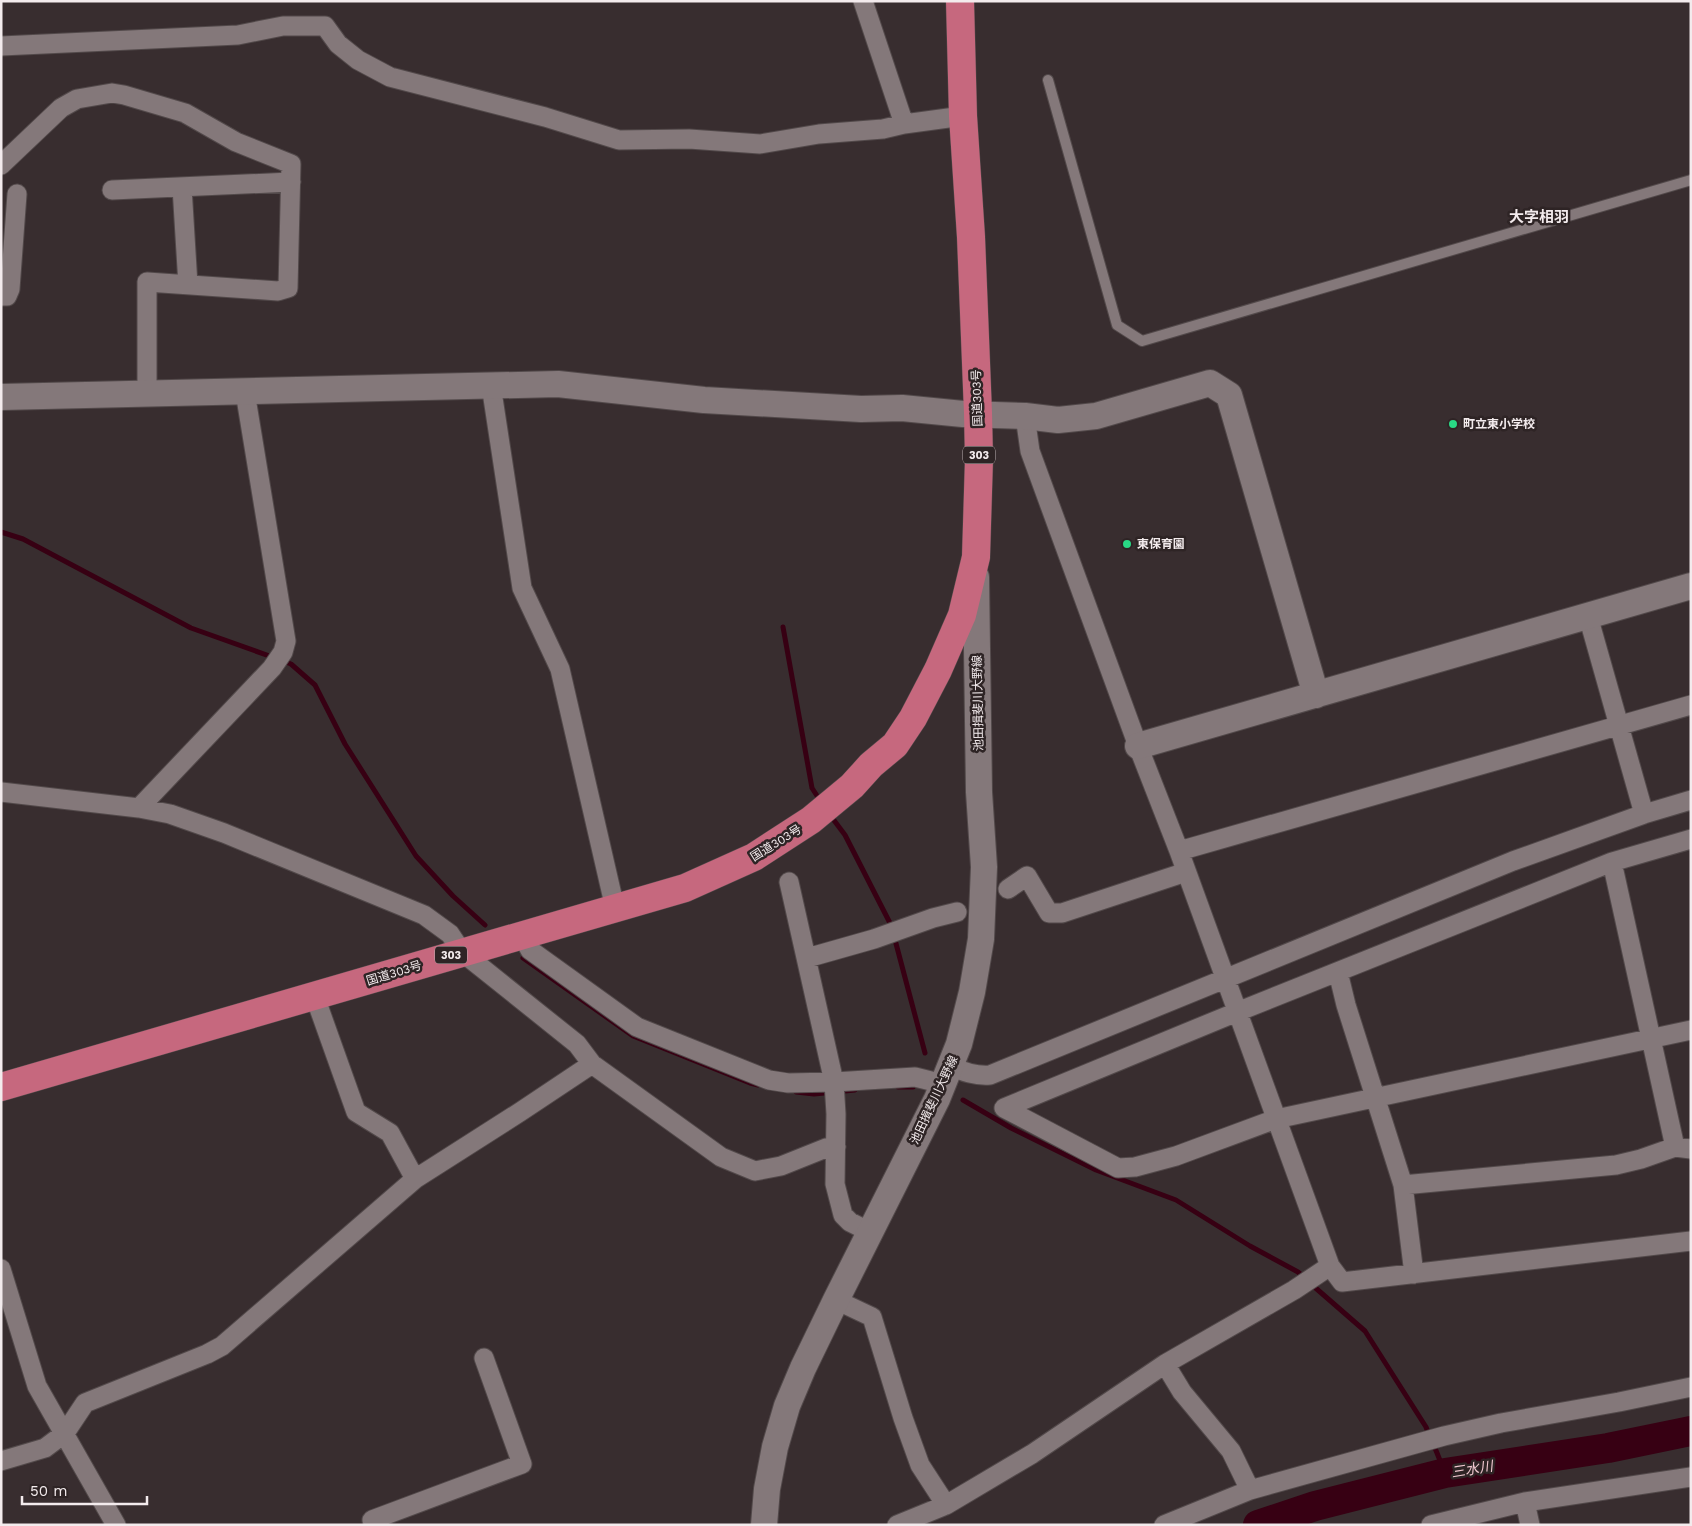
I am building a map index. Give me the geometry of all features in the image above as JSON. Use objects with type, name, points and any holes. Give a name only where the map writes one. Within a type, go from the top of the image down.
[{"type":"highway","name":"国道303号","points":[[871,765],[926,668],[947,610],[960,554],[964,459],[971,413],[971,238],[958,117],[951,1]]},
{"type":"highway","name":"国道303号","points":[[958,117],[960,1]]},
{"type":"highway","name":"国道303号","points":[[1,1087],[685,888],[754,857],[812,820],[852,786],[871,765],[894,745],[904,732],[938,670],[962,615],[976,556],[979,459],[971,413]]},
{"type":"street","points":[[863,1],[904,124]]},
{"type":"street","points":[[1,46],[238,35],[284,26],[325,26],[338,44],[358,60],[390,77],[544,117],[619,140],[689,139],[760,144],[819,134],[883,129],[904,124],[958,117]]},
{"type":"street","points":[[1,165],[61,108],[77,99],[112,94],[124,95],[185,113],[236,142],[291,164],[288,288],[278,291],[147,282],[148,395]]},
{"type":"street","points":[[112,190],[291,182]]},
{"type":"street","points":[[182,187],[188,285]]},
{"type":"street","points":[[1,296],[7,296],[10,289],[17,194]]},
{"type":"street","points":[[1,398],[558,384],[704,400],[861,409],[902,408],[1058,420],[1096,416],[1210,383],[1229,395],[1316,695]]},
{"type":"street","points":[[491,385],[522,588],[560,669],[615,908]]},
{"type":"street","points":[[139,808],[272,668],[283,652],[286,641],[245,392]]},
{"type":"street","points":[[1025,416],[1030,451],[1138,746],[1179,851],[1276,1119],[1324,1270],[1342,1282],[1691,1240]]},
{"type":"street","name":"池田揖斐川大野線","points":[[764,1525],[767,1489],[787,1406],[803,1368],[947,1075],[959,1044],[972,992],[981,939],[984,867],[979,792],[976,556]]},
{"type":"street","points":[[1138,746],[1691,586]]},
{"type":"street","points":[[1588,616],[1644,814]]},
{"type":"street","points":[[1179,851],[1691,705]]},
{"type":"street","points":[[1,792],[139,808],[170,814],[224,833],[424,915],[450,934],[462,952],[577,1044],[592,1064],[721,1157],[755,1171],[781,1166],[826,1148],[836,1147]]},
{"type":"street","points":[[522,935],[530,950],[637,1027],[769,1080],[834,1082],[947,1075],[990,1075],[1513,861],[1644,814],[1691,800]]},
{"type":"street","points":[[1691,838],[1612,862],[1237,1012],[1004,1108],[1118,1168],[1135,1167],[1176,1156],[1276,1119],[1691,1030]]},
{"type":"street","points":[[1402,1185],[1616,1165],[1683,1148],[1652,1038],[1612,862]]},
{"type":"street","points":[[1008,889],[1027,876],[1049,913],[1062,913],[1186,872]]},
{"type":"street","points":[[789,882],[834,1082],[836,1184],[843,1215],[850,1222],[870,1232]]},
{"type":"street","points":[[807,958],[874,940],[933,918],[957,912]]},
{"type":"street","points":[[1338,972],[1346,1005],[1402,1185],[1414,1274]]},
{"type":"street","points":[[315,997],[356,1112],[390,1133],[415,1179]]},
{"type":"street","points":[[1,1461],[45,1448],[64,1434],[85,1403],[207,1354],[222,1346],[415,1179],[592,1064]]},
{"type":"street","points":[[1,1269],[5,1289],[38,1386],[116,1525]]},
{"type":"street","points":[[897,1525],[942,1513],[1165,1364],[1299,1287],[1324,1270]]},
{"type":"street","points":[[836,1300],[872,1317],[903,1418],[920,1465],[942,1513]]},
{"type":"street","points":[[374,1525],[372,1520],[522,1464],[484,1358]]},
{"type":"street","points":[[1165,1364],[1182,1392],[1231,1450],[1250,1490]]},
{"type":"street","points":[[1164,1525],[1250,1490],[1442,1436],[1691,1387]]},
{"type":"street","points":[[1431,1525],[1525,1502],[1691,1477]]},
{"type":"street","points":[[1525,1502],[1530,1525]]},
{"type":"lane","points":[[1048,80],[1117,325],[1142,341],[1691,180]]},
{"type":"waterway","points":[[1,532],[23,539],[191,628],[275,658]]},
{"type":"waterway","points":[[783,627],[812,788],[821,802]]},
{"type":"waterway","points":[[283,661],[291,664],[315,685],[345,744],[416,856],[453,896],[485,925]]},
{"type":"waterway","points":[[830,815],[845,835],[892,927]]},
{"type":"waterway","points":[[894,936],[925,1053]]},
{"type":"waterway","points":[[523,958],[633,1036],[758,1085]]},
{"type":"waterway","points":[[898,1087],[913,1087]]},
{"type":"waterway","points":[[796,1092],[814,1094],[855,1090]]},
{"type":"waterway","points":[[963,1100],[1011,1128],[1096,1170],[1176,1200],[1250,1246],[1298,1272],[1305,1278]]},
{"type":"waterway","points":[[1311,1284],[1365,1331],[1426,1427],[1429,1435]]},
{"type":"waterway","name":"三水川","points":[[1258,1525],[1315,1506],[1445,1473],[1608,1448],[1691,1431]]},
{"type":"waterway","points":[[1433,1443],[1445,1473]]},
{"type":"place","name":"町立東小学校","points":[[1453,424]]},
{"type":"place","name":"東保育園","points":[[1127,544]]},
{"type":"district","name":"大字相羽","points":[[1539,217]]}]
